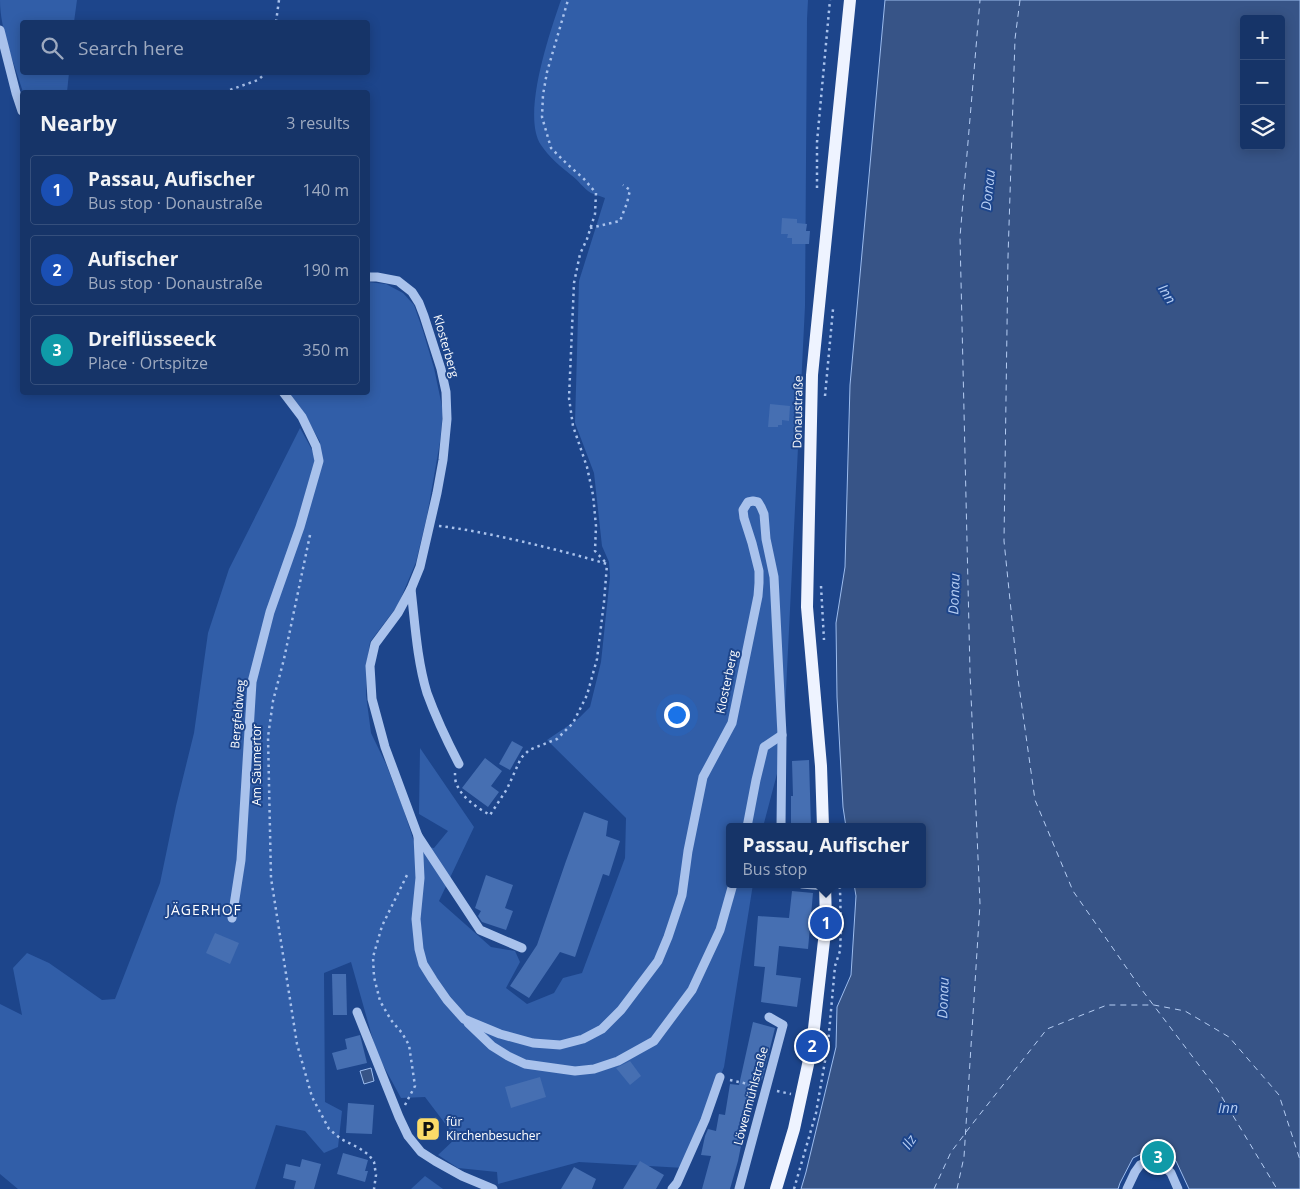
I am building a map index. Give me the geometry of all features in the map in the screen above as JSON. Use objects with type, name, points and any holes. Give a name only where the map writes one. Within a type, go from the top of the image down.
[{"type":"main road","name":"Donaustraße","points":[[823,823],[821,766],[808,607],[812,375],[850,0]]},
{"type":"main road","points":[[776,1189],[794,1128],[812,1046],[826,923],[825,888]]},
{"type":"street","points":[[0,30],[20,105]]},
{"type":"street","name":"Klosterberg","points":[[370,277],[398,281],[412,292],[424,316],[441,369],[446,392],[447,419],[441,468],[420,567],[412,589],[375,644],[370,666],[372,699],[385,747],[418,836],[420,878],[416,920],[419,949],[423,964],[447,1000],[464,1019],[492,1046],[508,1056],[525,1064],[574,1071],[594,1069],[618,1061],[654,1041],[692,990],[720,930],[733,888]]},
{"type":"street","name":"Bergfeldweg","points":[[232,918],[241,860],[252,682],[270,612],[300,527],[319,462],[316,446],[302,417],[285,395]]},
{"type":"street","name":"Klosterberg","points":[[464,1019],[500,1034],[533,1044],[560,1045],[583,1039],[602,1029],[622,1010],[658,961],[682,895],[688,851],[703,777],[732,723],[760,583],[759,571],[743,510],[748,502],[753,500],[762,507],[764,514],[766,539],[774,577],[782,735],[781,823]]},
{"type":"street","points":[[412,589],[418,655],[427,691],[437,720],[459,764]]},
{"type":"street","points":[[749,823],[764,747],[782,735]]},
{"type":"street","points":[[418,836],[480,930],[522,948]]},
{"type":"street","points":[[357,1012],[408,1136],[421,1152],[462,1176],[493,1189]]},
{"type":"street","name":"Löwenmühlstraße","points":[[739,1189],[783,1025],[769,1017]]},
{"type":"street","points":[[672,1189],[677,1183],[705,1120],[720,1077]]},
{"type":"street","points":[[1128,1189],[1140,1165],[1148,1161],[1161,1163],[1171,1173],[1178,1189]]},
{"type":"path","points":[[276,20],[279,0]]},
{"type":"path","points":[[459,764],[454,773],[457,785],[465,797],[490,815],[507,789],[521,758],[529,750],[556,739],[573,723],[587,695],[597,659],[607,564],[595,550],[596,526],[593,495],[587,467],[573,426],[570,398],[574,283],[580,254],[595,214],[596,194],[584,179],[551,148],[542,117],[543,94],[547,72],[568,0]]},
{"type":"path","points":[[230,90],[258,80],[264,75]]},
{"type":"path","points":[[590,228],[620,221],[630,190],[623,185]]},
{"type":"path","points":[[825,397],[833,305]]},
{"type":"path","points":[[429,524],[475,531],[580,555],[607,564]]},
{"type":"path","name":"Am Säumertor","points":[[311,528],[284,659],[273,700],[268,737],[271,878],[297,1044],[312,1096],[329,1129],[341,1139],[369,1155],[374,1162],[376,1175],[374,1189]]},
{"type":"path","points":[[821,578],[824,648]]},
{"type":"path","points":[[399,1117],[415,1086],[409,1045],[380,1001],[374,977],[373,957],[382,926],[418,852]]},
{"type":"path","points":[[791,1101],[792,1094]]},
{"type":"shaded area","points":[[0,0],[77,0],[74,20],[20,20],[20,75],[69,75],[67,90],[22,90],[5,35]]},
{"type":"shaded area","points":[[561,0],[808,0],[805,306],[783,751],[764,823],[726,823],[726,888],[752,888],[724,1067],[684,1168],[579,1162],[498,1184],[497,1172],[458,1168],[438,1155],[456,1138],[425,1097],[401,1098],[377,1054],[351,962],[324,973],[325,1102],[342,1111],[338,1147],[324,1153],[305,1131],[276,1125],[255,1189],[18,1189],[0,1174],[0,1004],[22,1015],[13,968],[27,953],[49,963],[102,1000],[115,999],[160,883],[194,733],[208,633],[229,569],[300,428],[316,457],[320,442],[306,417],[290,395],[370,395],[370,282],[386,284],[403,293],[414,305],[434,368],[443,411],[440,442],[427,516],[416,562],[398,605],[370,642],[366,695],[371,733],[386,764],[416,848],[434,848],[448,831],[419,814],[420,748],[474,827],[439,901],[491,947],[515,951],[520,962],[506,988],[527,1004],[554,993],[563,978],[582,973],[625,858],[626,818],[547,740],[578,719],[590,707],[601,662],[610,577],[609,562],[602,546],[594,473],[575,423],[579,281],[605,198],[588,191],[555,161],[541,145],[536,131],[534,114],[536,94],[539,73]]},
{"type":"shaded area","points":[[425,1176],[443,1189],[411,1189]]},
{"type":"water","points":[[885,0],[1300,0],[1300,1189],[1189,1189],[1176,1161],[1161,1151],[1149,1150],[1133,1158],[1118,1189],[801,1189],[836,1047],[837,1007],[851,975],[856,896],[855,888],[926,888],[926,823],[845,823],[837,697],[836,623],[845,567],[850,385]]},
{"type":"water","points":[[371,1068],[374,1081],[364,1084],[360,1071]]},
{"type":"building","points":[[782,218],[797,219],[797,223],[807,224],[806,231],[810,231],[809,244],[792,244],[792,238],[787,238],[788,234],[781,234]]},
{"type":"building","points":[[770,404],[790,406],[789,421],[782,420],[782,425],[778,425],[778,427],[768,427]]},
{"type":"building","points":[[512,741],[523,747],[510,770],[499,764]]},
{"type":"building","points":[[485,758],[502,771],[491,786],[499,792],[488,807],[462,788]]},
{"type":"building","points":[[809,760],[811,823],[791,823],[791,796],[793,796],[792,761]]},
{"type":"building","points":[[584,812],[608,821],[606,836],[620,841],[609,876],[603,874],[575,957],[560,952],[529,998],[510,986],[537,945]]},
{"type":"building","points":[[486,875],[513,885],[505,908],[513,911],[506,930],[482,922],[478,916],[481,911],[475,908]]},
{"type":"building","points":[[792,891],[813,893],[808,949],[779,946],[776,975],[801,978],[797,1007],[761,1002],[765,967],[754,966],[758,916],[789,918]]},
{"type":"building","points":[[215,933],[239,943],[230,964],[206,953]]},
{"type":"building","points":[[332,974],[346,974],[347,1015],[333,1015]]},
{"type":"building","points":[[753,1022],[775,1028],[762,1080],[743,1136],[730,1189],[702,1189],[711,1156],[701,1155],[705,1136],[708,1129],[716,1131],[719,1114],[725,1115],[730,1084],[739,1085]]},
{"type":"building","points":[[360,1035],[367,1063],[337,1070],[332,1053],[347,1049],[345,1039]]},
{"type":"building","points":[[630,1061],[641,1076],[630,1085],[616,1068]]},
{"type":"building","points":[[540,1077],[546,1097],[511,1108],[505,1087]]},
{"type":"building","points":[[348,1103],[374,1105],[372,1134],[346,1133]]},
{"type":"building","points":[[343,1153],[368,1160],[365,1182],[337,1174]]},
{"type":"building","points":[[302,1159],[321,1164],[314,1189],[294,1189],[296,1181],[283,1178],[286,1164],[300,1167]]},
{"type":"building","points":[[640,1161],[664,1175],[656,1189],[623,1189]]},
{"type":"building","points":[[574,1167],[596,1179],[592,1189],[561,1189]]},
{"type":"ferry route","points":[[957,1189],[964,1157],[980,904],[970,672],[960,237],[980,0]]},
{"type":"ferry route","points":[[1020,0],[1015,39],[1008,257],[1004,541],[1018,679],[1035,800],[1073,891],[1142,990],[1217,1089],[1277,1189]]},
{"type":"ferry route","points":[[966,1132],[1047,1029],[1107,1005],[1154,1005],[1185,1011],[1229,1037],[1279,1095],[1300,1160]]},
{"type":"ferry route","points":[[934,1189],[951,1152],[964,1135]]},
{"type":"place","name":"Passau, Aufischer","points":[[826,923]]},
{"type":"place","name":"Aufischer","points":[[812,1046]]},
{"type":"place","name":"für Kirchenbesucher","points":[[428,1129]]},
{"type":"place","name":"Dreiflüsseeck","points":[[1158,1157]]},
{"type":"district","name":"JÄGERHOF","points":[[204,910]]},
{"type":"water label","name":"Donau","points":[[988,190]]},
{"type":"water label","name":"Inn","points":[[1167,294]]},
{"type":"water label","name":"Donau","points":[[954,594]]},
{"type":"water label","name":"Donau","points":[[943,998]]},
{"type":"water label","name":"Inn","points":[[1228,1108]]},
{"type":"water label","name":"Ilz","points":[[909,1142]]}]
